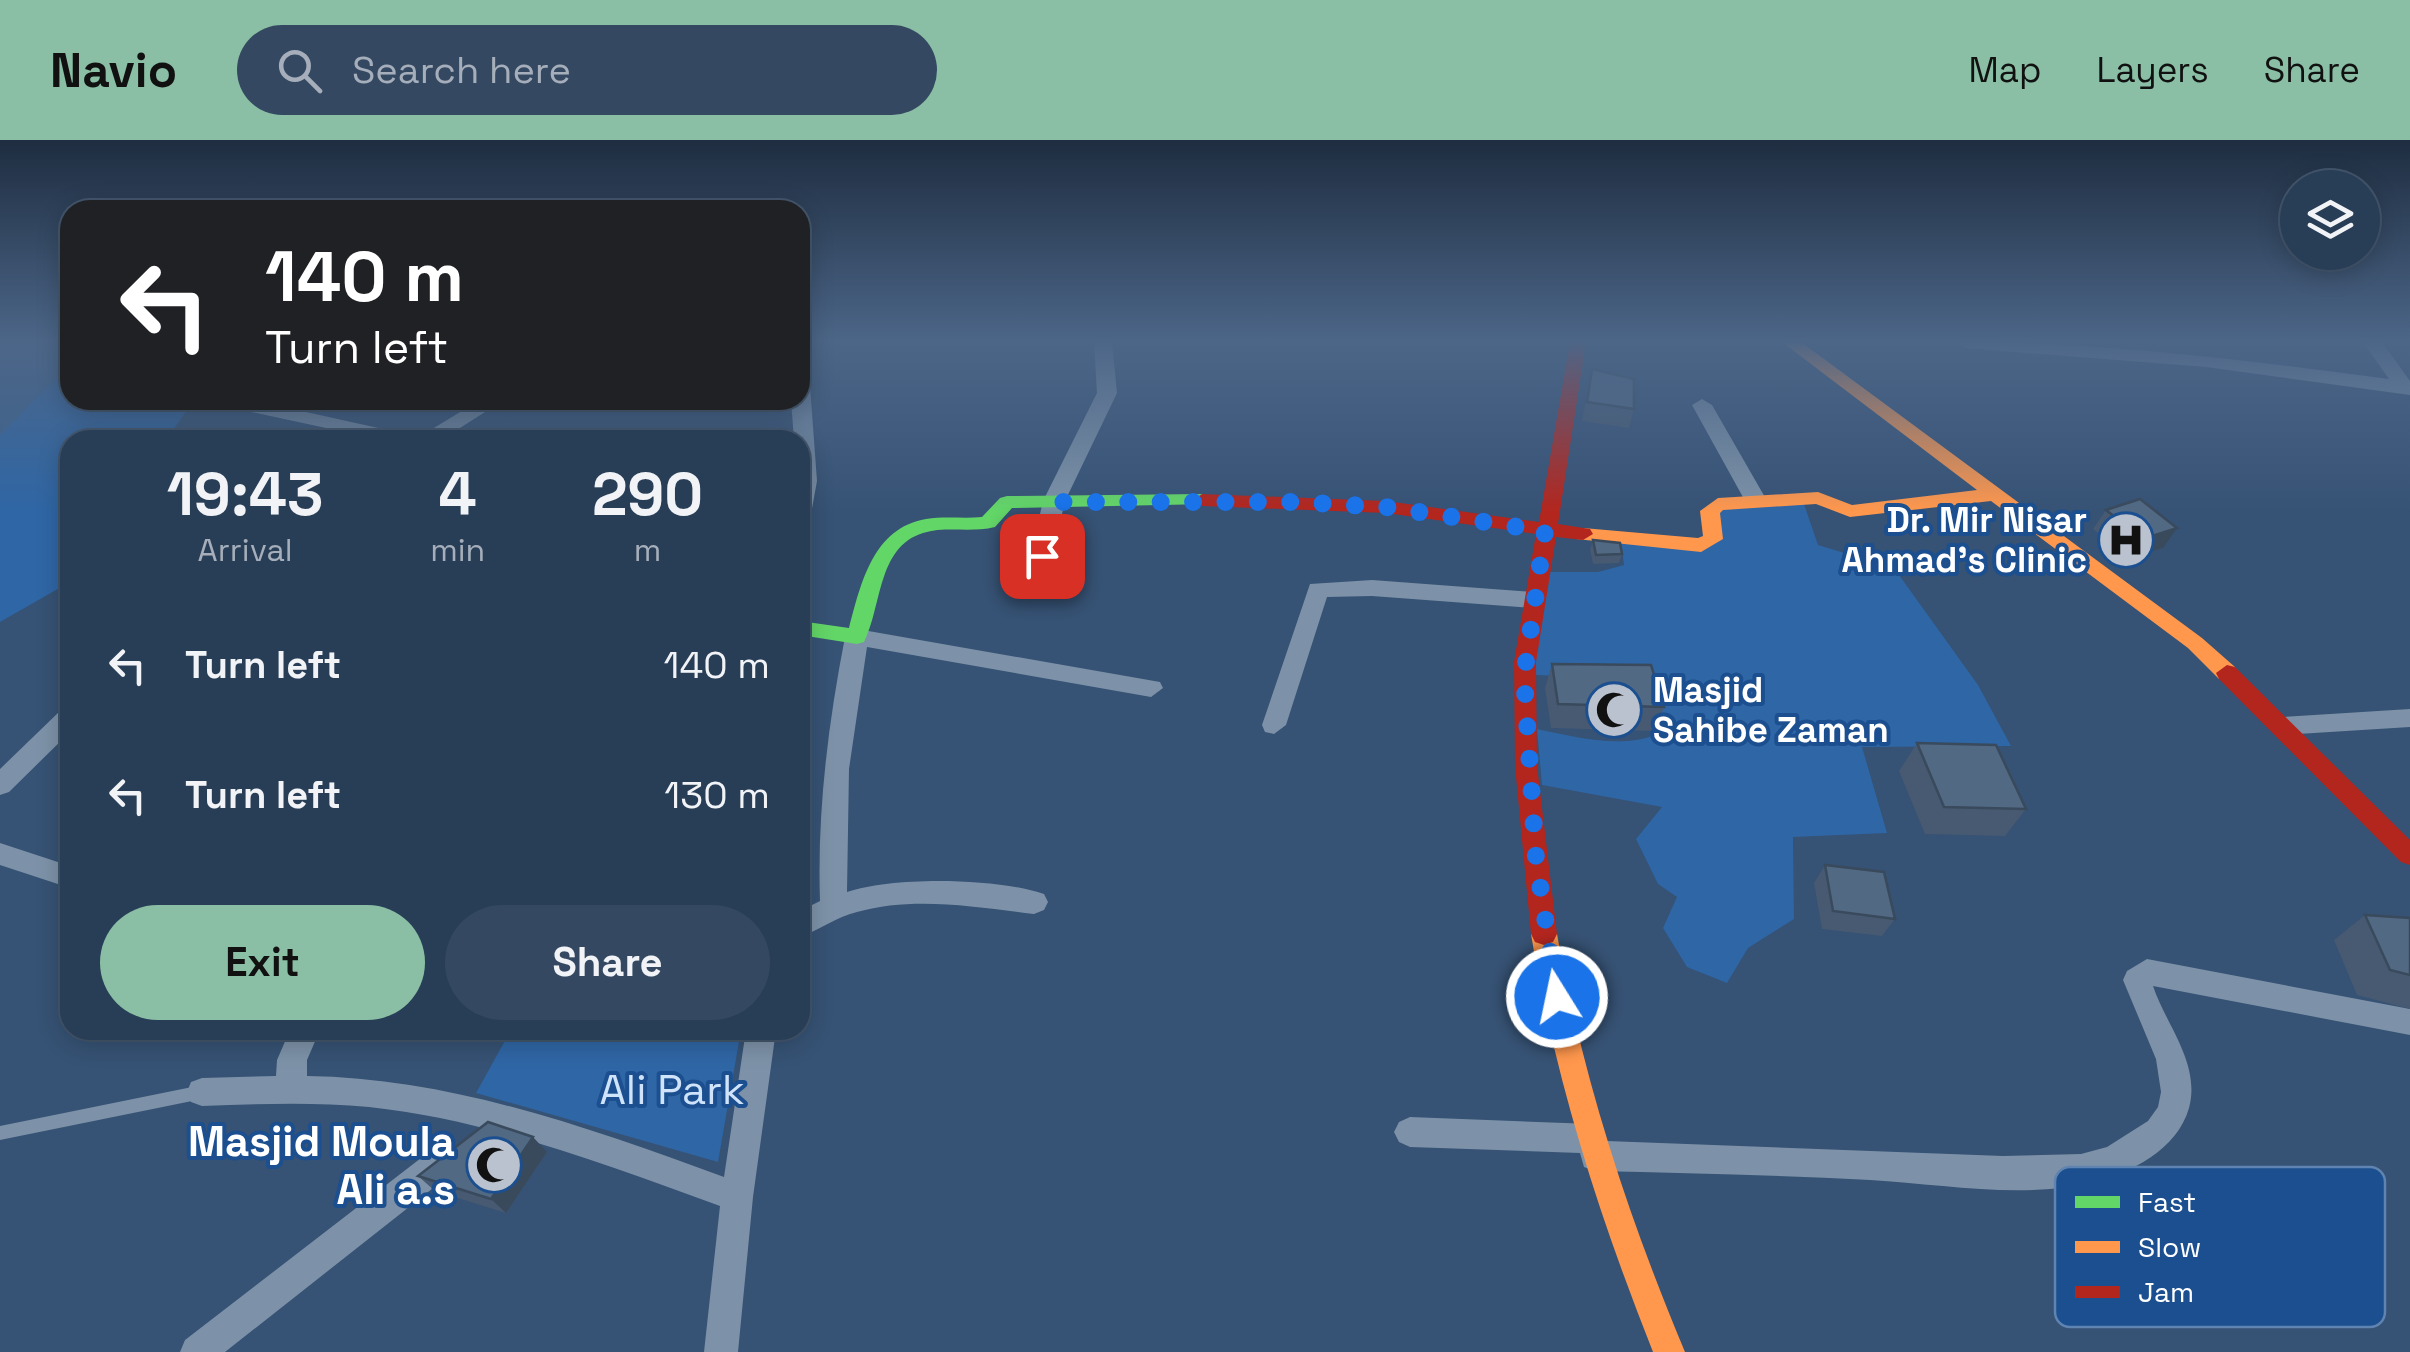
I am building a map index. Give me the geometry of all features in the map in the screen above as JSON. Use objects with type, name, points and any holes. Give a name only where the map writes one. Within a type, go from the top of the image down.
[{"type":"main road","points":[[1568,399],[1524,676],[1538,878],[1568,1063],[1644,1296],[1669,1352]]},
{"type":"main road","points":[[1867,399],[2195,643],[2284,726],[2410,856]]},
{"type":"main road","points":[[810,630],[857,637],[874,581],[900,536],[915,528],[988,524],[1007,502],[1296,502],[1386,507],[1545,531],[1701,545],[1713,539],[1712,506],[1755,499],[1818,498],[1850,511],[1996,494]]},
{"type":"street","points":[[1035,584],[1054,502],[1104,399]]},
{"type":"street","points":[[1702,406],[1755,499]]},
{"type":"street","points":[[271,410],[364,430]]},
{"type":"street","points":[[444,430],[477,410]]},
{"type":"street","points":[[1274,725],[1318,590],[1358,587],[1534,600]]},
{"type":"street","points":[[834,904],[830,842],[836,769],[857,637],[1152,688]]},
{"type":"street","points":[[2284,726],[2410,718]]},
{"type":"street","points":[[0,783],[60,726]]},
{"type":"street","points":[[0,854],[60,874]]},
{"type":"street","points":[[810,918],[834,904],[914,891],[1034,902]]},
{"type":"street","points":[[2086,1167],[2130,1154],[2173,1111],[2176,1087],[2168,1050],[2140,993],[2138,980],[2147,972],[2410,1022]]},
{"type":"street","points":[[291,1090],[292,1060],[301,1040]]},
{"type":"street","points":[[721,1352],[736,1197],[760,1040]]},
{"type":"street","points":[[202,1092],[291,1090],[392,1096],[576,1138],[736,1197]]},
{"type":"street","points":[[197,1352],[498,1118]]},
{"type":"street","points":[[1410,1132],[1594,1148],[1930,1168],[2055,1168]]},
{"type":"lane","points":[[0,1132],[202,1092]]},
{"type":"green space","points":[[0,399],[60,399],[60,410],[187,410],[173,430],[60,430],[60,588],[0,622]]},
{"type":"green space","points":[[1804,504],[1818,545],[1894,568],[1978,685],[2011,746],[1862,747],[1887,833],[1793,837],[1794,919],[1748,948],[1727,983],[1687,967],[1663,928],[1677,897],[1658,884],[1636,839],[1662,807],[1542,785],[1537,729],[1618,741],[1664,731],[1653,692],[1639,678],[1533,675],[1546,572],[1598,572],[1624,565],[1621,542],[1698,551],[1722,507]]},
{"type":"green space","name":"Ali Park","points":[[505,1040],[739,1040],[718,1162],[476,1093]]},
{"type":"shaded area","points":[[0,399],[36,399],[0,435]]},
{"type":"building","points":[[1588,399],[1634,399],[1634,409],[1587,402]]},
{"type":"building","points":[[2140,499],[2177,528],[2143,539],[2106,510]]},
{"type":"building","points":[[1593,540],[1620,543],[1622,554],[1596,555]]},
{"type":"building","points":[[1552,664],[1651,665],[1664,707],[1558,704]]},
{"type":"building","points":[[1917,743],[1996,745],[2026,809],[1944,807]]},
{"type":"building","points":[[1825,865],[1884,872],[1895,919],[1833,911]]},
{"type":"building","points":[[2365,915],[2410,918],[2410,975],[2390,970]]},
{"type":"building","name":"Masjid Moula Ali a.s","points":[[488,1122],[533,1137],[491,1199],[418,1176]]},
{"type":"traffic: fast","points":[[810,630],[857,637],[882,559],[902,535],[916,528],[988,523],[1007,502],[1202,500]]},
{"type":"traffic: slow","points":[[1866,399],[2195,643],[2227,673]]},
{"type":"traffic: slow","points":[[1583,534],[1701,545],[1713,539],[1710,511],[1718,504],[1818,498],[1850,511],[1996,494]]},
{"type":"traffic: slow","points":[[1544,934],[1565,1042],[1593,1147],[1669,1352]]},
{"type":"traffic: jam","points":[[1544,934],[1526,766],[1525,662],[1569,399]]},
{"type":"traffic: jam","points":[[1202,500],[1386,507],[1583,534]]},
{"type":"traffic: jam","points":[[2227,673],[2410,855]]},
{"type":"place","name":"Dr. Mir Nisar Ahmad's Clinic","points":[[2126,540]]},
{"type":"place","name":"Masjid Sahibe Zaman","points":[[1614,710]]},
{"type":"place","name":"Masjid Moula Ali a.s","points":[[494,1165]]},
{"type":"route","points":[[1042,556],[1054,502],[1213,499],[1386,507],[1545,531],[1524,676],[1528,780],[1540,897],[1557,997]]}]
